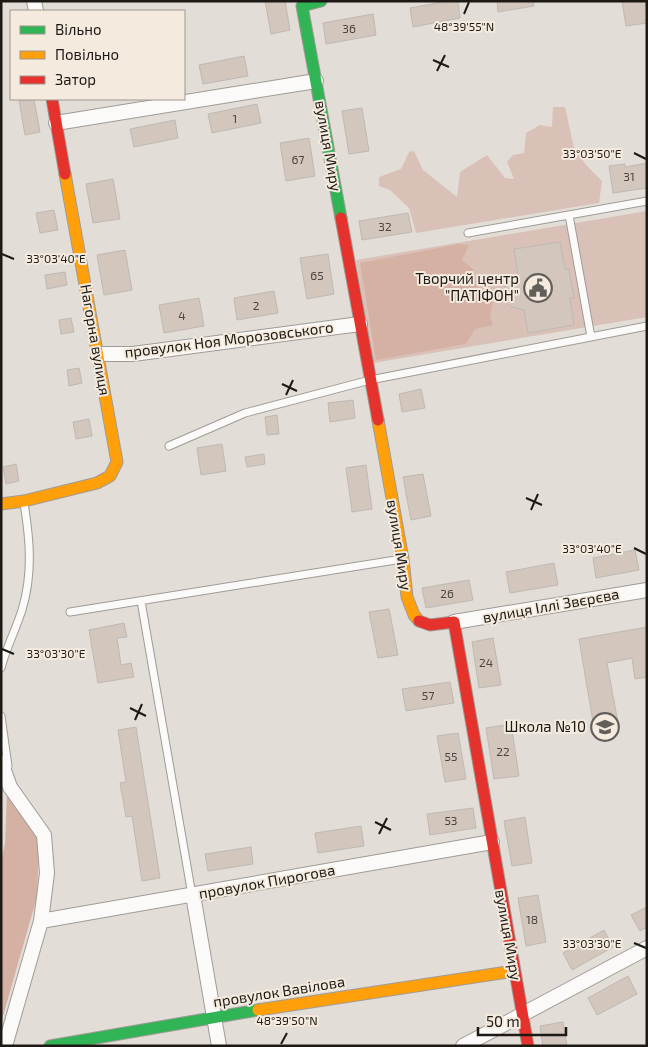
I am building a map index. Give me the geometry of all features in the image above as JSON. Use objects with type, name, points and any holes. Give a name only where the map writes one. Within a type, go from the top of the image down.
[{"type":"street","name":"вулиця Миру","points":[[321,1],[301,4],[403,558],[410,608],[415,618],[428,626],[454,622],[528,1046]]},
{"type":"street","points":[[56,123],[316,80]]},
{"type":"street","name":"Нагорна вулиця","points":[[24,501],[97,484],[108,479],[114,472],[117,462],[52,100]]},
{"type":"street","name":"провулок Ноя Морозовського","points":[[98,354],[134,354],[360,324]]},
{"type":"street","points":[[1,504],[24,501]]},
{"type":"street","name":"вулиця Іллі Звєрєва","points":[[454,622],[647,590]]},
{"type":"street","points":[[1,762],[10,787],[44,835],[47,873],[41,921],[5,1046]]},
{"type":"street","name":"провулок Пирогова","points":[[41,921],[492,842]]},
{"type":"street","points":[[192,895],[219,1046]]},
{"type":"street","points":[[463,1046],[647,948]]},
{"type":"street","name":"провулок Вавілова","points":[[50,1046],[215,1017],[514,971]]},
{"type":"lane","points":[[468,233],[647,201]]},
{"type":"lane","points":[[569,215],[591,337]]},
{"type":"lane","points":[[169,446],[245,413],[370,380],[647,326]]},
{"type":"lane","points":[[1,668],[22,609],[30,572],[30,542],[24,501]]},
{"type":"lane","points":[[70,612],[403,558]]},
{"type":"lane","points":[[141,601],[192,895]]},
{"type":"lane","points":[[1,716],[10,787]]},
{"type":"shaded area","points":[[553,107],[565,107],[574,148],[586,165],[602,181],[599,203],[416,233],[409,208],[390,190],[379,186],[379,177],[401,169],[409,152],[414,151],[423,170],[457,197],[460,172],[487,155],[505,178],[514,179],[507,162],[513,155],[524,153],[526,133],[540,125],[552,127]]},
{"type":"shaded area","points":[[647,211],[647,317],[373,363],[356,260]]},
{"type":"shaded area","points":[[459,244],[469,245],[462,260],[473,269],[479,292],[494,297],[490,316],[493,325],[475,329],[466,344],[376,360],[360,263]]},
{"type":"shaded area","points":[[7,794],[39,841],[37,897],[1,1023],[1,860],[5,844]]},
{"type":"building","points":[[265,1],[285,1],[290,30],[271,34]]},
{"type":"building","points":[[458,1],[460,18],[413,27],[410,8]]},
{"type":"building","points":[[497,1],[533,1],[534,6],[498,12]]},
{"type":"building","points":[[622,1],[647,1],[647,23],[626,26]]},
{"type":"building","points":[[373,14],[376,35],[326,44],[323,23]]},
{"type":"building","points":[[244,56],[248,76],[203,84],[199,65]]},
{"type":"building","points":[[34,100],[40,132],[25,135],[19,101]]},
{"type":"building","points":[[257,104],[261,123],[212,133],[208,114]]},
{"type":"building","points":[[362,108],[369,151],[349,154],[342,111]]},
{"type":"building","points":[[175,120],[178,138],[134,147],[130,129]]},
{"type":"building","points":[[309,138],[315,176],[286,181],[280,143]]},
{"type":"building","points":[[647,163],[647,188],[613,193],[609,166],[625,164],[625,167]]},
{"type":"building","points":[[113,179],[120,219],[93,223],[86,184]]},
{"type":"building","points":[[54,210],[58,230],[40,233],[36,213]]},
{"type":"building","points":[[408,213],[412,232],[362,240],[359,221]]},
{"type":"building","name":"Творчий центр \"ПАТІФОН\"","points":[[560,242],[565,269],[569,269],[574,298],[570,298],[574,325],[528,333],[524,310],[511,307],[505,301],[503,294],[506,283],[518,275],[514,249]]},
{"type":"building","points":[[125,250],[132,290],[104,295],[97,255]]},
{"type":"building","points":[[328,254],[334,294],[307,299],[300,258]]},
{"type":"building","points":[[65,272],[67,285],[47,289],[45,275]]},
{"type":"building","points":[[274,291],[278,313],[237,320],[234,298]]},
{"type":"building","points":[[199,298],[204,326],[164,333],[159,305]]},
{"type":"building","points":[[71,318],[74,332],[61,334],[59,320]]},
{"type":"building","points":[[79,368],[82,383],[69,386],[67,370]]},
{"type":"building","points":[[421,389],[425,408],[402,412],[399,394]]},
{"type":"building","points":[[353,400],[355,418],[330,422],[328,403]]},
{"type":"building","points":[[277,415],[279,434],[267,435],[265,417]]},
{"type":"building","points":[[89,419],[92,436],[76,439],[73,422]]},
{"type":"building","points":[[222,444],[226,471],[201,475],[197,448]]},
{"type":"building","points":[[264,454],[265,464],[247,467],[245,457]]},
{"type":"building","points":[[16,464],[19,481],[6,484],[3,467]]},
{"type":"building","points":[[366,465],[372,509],[352,512],[346,468]]},
{"type":"building","points":[[423,474],[431,516],[411,520],[403,477]]},
{"type":"building","points":[[635,550],[639,570],[596,578],[593,558]]},
{"type":"building","points":[[554,563],[558,585],[510,593],[506,572]]},
{"type":"building","points":[[469,580],[473,600],[426,608],[422,588]]},
{"type":"building","points":[[389,609],[398,655],[378,658],[369,612]]},
{"type":"building","points":[[124,623],[127,637],[117,638],[121,665],[131,663],[134,677],[98,683],[89,630]]},
{"type":"building","points":[[647,627],[647,677],[635,679],[632,658],[607,663],[618,723],[594,728],[579,639]]},
{"type":"building","points":[[493,638],[501,685],[479,688],[472,642]]},
{"type":"building","points":[[450,682],[454,703],[406,711],[402,689]]},
{"type":"building","points":[[511,724],[519,776],[494,779],[486,728]]},
{"type":"building","points":[[136,727],[160,878],[142,881],[132,816],[126,817],[120,783],[126,782],[118,730]]},
{"type":"building","points":[[458,733],[466,779],[445,782],[437,736]]},
{"type":"building","points":[[473,808],[476,828],[430,835],[427,814]]},
{"type":"building","points":[[525,817],[532,863],[512,866],[504,821]]},
{"type":"building","points":[[361,826],[364,846],[318,853],[315,833]]},
{"type":"building","points":[[251,847],[253,864],[208,871],[205,854]]},
{"type":"building","points":[[538,895],[546,942],[526,946],[518,898]]},
{"type":"building","points":[[647,907],[647,927],[640,931],[631,915]]},
{"type":"building","points":[[604,930],[613,947],[572,970],[563,953]]},
{"type":"building","points":[[628,976],[637,994],[597,1015],[588,998]]},
{"type":"building","points":[[563,1022],[567,1046],[543,1046],[540,1026]]},
{"type":"traffic: fast","points":[[321,1],[302,6],[341,218]]},
{"type":"traffic: fast","points":[[50,1046],[258,1010]]},
{"type":"traffic: slow","points":[[1,504],[24,501],[97,483],[110,476],[117,462],[65,174]]},
{"type":"traffic: slow","points":[[378,420],[403,559],[407,597],[414,615],[419,621]]},
{"type":"traffic: slow","points":[[258,1010],[514,971]]},
{"type":"traffic: jam","points":[[52,100],[65,174]]},
{"type":"traffic: jam","points":[[341,218],[378,420]]},
{"type":"traffic: jam","points":[[419,621],[430,625],[454,622],[528,1046]]},
{"type":"place","name":"Творчий центр \"ПАТІФОН\"","points":[[538,288]]},
{"type":"place","name":"Школа №10","points":[[605,727]]}]
